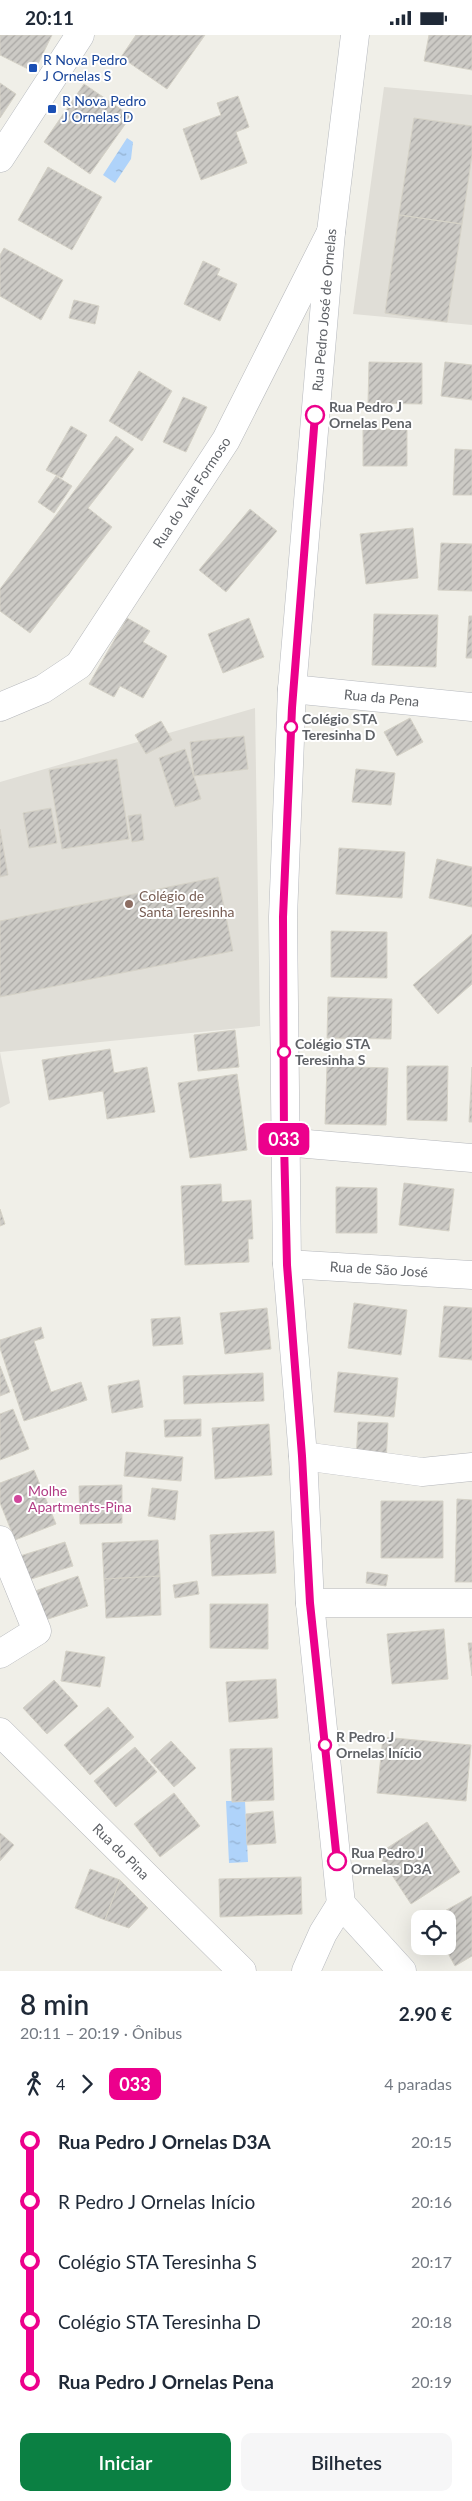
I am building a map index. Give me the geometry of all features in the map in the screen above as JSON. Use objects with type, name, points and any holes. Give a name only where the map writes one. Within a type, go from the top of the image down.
[{"type":"street","points":[[0,158],[80,35]]},
{"type":"street","name":"Rua Pedro José de Ornelas","points":[[341,1904],[310,1603],[302,1456],[287,1265],[284,1142],[283,917],[292,689],[331,232],[355,35]]},
{"type":"street","name":"Rua do Vale Formoso","points":[[0,707],[43,689],[79,665],[226,440],[331,232]]},
{"type":"street","name":"Rua da Pena","points":[[292,689],[472,707]]},
{"type":"street","points":[[284,1142],[472,1158]]},
{"type":"street","name":"Rua de São José","points":[[287,1265],[472,1275]]},
{"type":"street","points":[[302,1456],[422,1472],[472,1467]]},
{"type":"street","points":[[0,1540],[38,1631],[0,1654]]},
{"type":"street","points":[[310,1603],[472,1603]]},
{"type":"street","name":"Rua do Pina","points":[[0,1732],[242,1971]]},
{"type":"street","points":[[306,1971],[323,1933],[341,1904],[402,1971]]},
{"type":"shaded area","points":[[384,87],[472,95],[472,325],[353,314]]},
{"type":"shaded area","name":"Colégio de Santa Teresinha","points":[[255,708],[260,1026],[0,1052],[0,782]]},
{"type":"shaded area","points":[[0,1052],[10,1103],[0,1108]]},
{"type":"water","points":[[127,138],[133,142],[131,159],[115,183],[103,175]]},
{"type":"water","points":[[226,1801],[245,1801],[248,1862],[229,1863]]},
{"type":"building","points":[[0,35],[52,35],[34,72],[0,55]]},
{"type":"building","points":[[136,35],[205,35],[167,89],[121,57]]},
{"type":"building","points":[[429,35],[472,35],[472,70],[424,61]]},
{"type":"building","points":[[0,83],[16,94],[0,118]]},
{"type":"building","points":[[84,84],[131,116],[90,174],[44,142]]},
{"type":"building","points":[[238,96],[249,127],[236,132],[247,163],[201,180],[183,129],[221,115],[217,103]]},
{"type":"building","points":[[414,118],[472,126],[472,155],[462,224],[399,215]]},
{"type":"building","points":[[48,167],[102,197],[72,250],[18,220]]},
{"type":"building","points":[[399,215],[462,224],[447,322],[385,313]]},
{"type":"building","points":[[4,248],[63,280],[41,320],[0,296],[0,255]]},
{"type":"building","points":[[203,261],[220,269],[217,275],[237,284],[220,321],[184,304]]},
{"type":"building","points":[[74,300],[99,306],[95,324],[69,318]]},
{"type":"building","points":[[369,362],[422,363],[422,404],[368,403]]},
{"type":"building","points":[[445,362],[472,365],[472,400],[441,396]]},
{"type":"building","points":[[139,371],[172,391],[142,441],[109,421]]},
{"type":"building","points":[[183,397],[207,407],[186,452],[163,442]]},
{"type":"building","points":[[71,426],[87,435],[62,478],[46,470]]},
{"type":"building","points":[[363,429],[407,429],[407,466],[363,466]]},
{"type":"building","points":[[116,436],[134,449],[88,508],[112,527],[30,633],[0,611],[0,589]]},
{"type":"building","points":[[455,449],[472,450],[472,495],[453,495]]},
{"type":"building","points":[[56,476],[72,486],[54,513],[38,502]]},
{"type":"building","points":[[250,509],[277,531],[226,592],[199,570]]},
{"type":"building","points":[[413,528],[418,578],[366,584],[360,534]]},
{"type":"building","points":[[441,543],[472,544],[472,591],[438,590]]},
{"type":"building","points":[[374,614],[438,615],[436,667],[372,665]]},
{"type":"building","points":[[469,616],[472,616],[472,658],[466,658]]},
{"type":"building","points":[[127,618],[150,631],[143,642],[167,656],[143,698],[120,686],[114,697],[89,684]]},
{"type":"building","points":[[249,618],[264,657],[223,673],[208,634]]},
{"type":"building","points":[[410,718],[423,742],[397,756],[384,732]]},
{"type":"building","points":[[161,721],[172,740],[146,754],[135,735]]},
{"type":"building","points":[[244,736],[248,769],[194,776],[190,742]]},
{"type":"building","points":[[185,749],[201,799],[175,807],[159,758]]},
{"type":"building","points":[[117,759],[129,839],[62,849],[49,770]]},
{"type":"building","points":[[356,769],[395,773],[391,805],[352,802]]},
{"type":"building","points":[[51,808],[57,843],[29,848],[23,813]]},
{"type":"building","points":[[141,814],[144,840],[132,842],[128,816]]},
{"type":"building","points":[[0,829],[8,875],[0,877]]},
{"type":"building","points":[[339,848],[405,852],[402,898],[336,894]]},
{"type":"building","points":[[437,859],[472,867],[472,907],[429,898]]},
{"type":"building","points":[[218,877],[233,951],[0,997],[0,921]]},
{"type":"building","points":[[331,931],[387,932],[387,978],[331,977]]},
{"type":"building","points":[[472,934],[472,984],[438,1014],[413,985]]},
{"type":"building","points":[[328,997],[392,999],[391,1039],[327,1038]]},
{"type":"building","points":[[235,1030],[239,1067],[198,1071],[194,1035]]},
{"type":"building","points":[[110,1049],[114,1073],[147,1067],[155,1112],[107,1119],[103,1091],[49,1100],[42,1060]]},
{"type":"building","points":[[327,1066],[388,1068],[386,1125],[325,1124]]},
{"type":"building","points":[[407,1066],[448,1066],[447,1121],[407,1120]]},
{"type":"building","points":[[472,1067],[472,1122],[469,1122]]},
{"type":"building","points":[[237,1074],[247,1150],[190,1158],[178,1083]]},
{"type":"building","points":[[404,1183],[454,1189],[449,1231],[399,1225]]},
{"type":"building","points":[[221,1184],[222,1202],[251,1200],[253,1239],[248,1239],[249,1262],[185,1265],[181,1186]]},
{"type":"building","points":[[336,1187],[377,1188],[377,1233],[336,1233]]},
{"type":"building","points":[[0,1209],[5,1224],[0,1226]]},
{"type":"building","points":[[354,1303],[407,1310],[401,1355],[348,1348]]},
{"type":"building","points":[[444,1306],[472,1308],[472,1360],[439,1357]]},
{"type":"building","points":[[267,1308],[271,1349],[225,1354],[220,1313]]},
{"type":"building","points":[[180,1317],[183,1344],[153,1346],[151,1319]]},
{"type":"building","points":[[41,1327],[44,1338],[34,1341],[51,1392],[81,1382],[87,1400],[24,1421],[0,1348],[0,1340]]},
{"type":"building","points":[[0,1366],[10,1392],[0,1396]]},
{"type":"building","points":[[338,1372],[398,1378],[394,1417],[334,1412]]},
{"type":"building","points":[[263,1373],[264,1401],[184,1404],[183,1376]]},
{"type":"building","points":[[139,1380],[143,1407],[112,1413],[108,1386]]},
{"type":"building","points":[[13,1409],[29,1449],[0,1460],[0,1414]]},
{"type":"building","points":[[201,1419],[201,1436],[165,1437],[164,1420]]},
{"type":"building","points":[[358,1422],[388,1423],[386,1463],[356,1462]]},
{"type":"building","points":[[269,1424],[272,1475],[215,1479],[212,1428]]},
{"type":"building","points":[[126,1452],[183,1457],[181,1481],[124,1476]]},
{"type":"building","points":[[34,1470],[56,1524],[15,1540],[0,1503],[0,1483]]},
{"type":"building","points":[[122,1485],[122,1523],[80,1524],[79,1486]]},
{"type":"building","points":[[152,1488],[178,1491],[175,1520],[148,1516]]},
{"type":"building","points":[[457,1499],[472,1500],[472,1582],[455,1582]]},
{"type":"building","points":[[381,1501],[443,1501],[443,1558],[381,1558]]},
{"type":"building","points":[[274,1531],[276,1573],[212,1576],[210,1535]]},
{"type":"building","points":[[158,1540],[160,1576],[104,1579],[102,1543]]},
{"type":"building","points":[[65,1542],[73,1566],[28,1580],[20,1556]]},
{"type":"building","points":[[367,1572],[388,1575],[386,1586],[366,1583]]},
{"type":"building","points":[[78,1576],[88,1606],[45,1620],[35,1591]]},
{"type":"building","points":[[160,1576],[161,1615],[106,1618],[104,1579]]},
{"type":"building","points":[[197,1581],[199,1594],[175,1598],[173,1585]]},
{"type":"building","points":[[210,1604],[268,1604],[268,1649],[210,1648]]},
{"type":"building","points":[[444,1629],[448,1679],[392,1684],[387,1634]]},
{"type":"building","points":[[468,1643],[472,1643],[472,1676]]},
{"type":"building","points":[[66,1651],[105,1657],[100,1687],[61,1681]]},
{"type":"building","points":[[276,1679],[278,1718],[229,1722],[226,1682]]},
{"type":"building","points":[[54,1680],[78,1706],[47,1734],[23,1708]]},
{"type":"building","points":[[108,1707],[134,1737],[90,1775],[64,1745]]},
{"type":"building","points":[[383,1737],[471,1745],[466,1801],[377,1793]]},
{"type":"building","points":[[171,1741],[196,1768],[174,1787],[150,1760]]},
{"type":"building","points":[[135,1747],[157,1772],[116,1807],[94,1781]]},
{"type":"building","points":[[272,1748],[274,1800],[232,1802],[230,1749]]},
{"type":"building","points":[[174,1793],[200,1826],[160,1857],[134,1824]]},
{"type":"building","points":[[273,1811],[276,1843],[247,1845],[246,1814]]},
{"type":"building","points":[[427,1822],[460,1872],[411,1904],[378,1854]]},
{"type":"building","points":[[0,1833],[14,1845],[0,1861]]},
{"type":"building","points":[[90,1869],[120,1880],[105,1920],[75,1908]]},
{"type":"building","points":[[301,1877],[302,1914],[220,1917],[219,1879]]},
{"type":"building","points":[[120,1880],[148,1908],[129,1928],[105,1920]]},
{"type":"building","points":[[472,1896],[472,1956],[455,1966],[449,1955],[456,1955],[456,1910],[446,1910]]},
{"type":"bus line","name":"033","points":[[315,415],[292,689],[283,917],[284,1142],[287,1265],[302,1456],[310,1603],[337,1861]]},
{"type":"place","name":"R Nova Pedro J Ornelas S","points":[[33,68]]},
{"type":"place","name":"R Nova Pedro J Ornelas D","points":[[52,109]]},
{"type":"place","name":"Rua Pedro J Ornelas Pena","points":[[315,415]]},
{"type":"place","name":"Colégio STA Teresinha D","points":[[291,727]]},
{"type":"place","name":"Colégio de Santa Teresinha","points":[[129,904]]},
{"type":"place","name":"Colégio STA Teresinha S","points":[[284,1052]]},
{"type":"place","name":"Molhe Apartments-Pina","points":[[18,1499]]},
{"type":"place","name":"R Pedro J Ornelas Início","points":[[325,1745]]},
{"type":"place","name":"Rua Pedro J Ornelas D3A","points":[[337,1861]]}]
